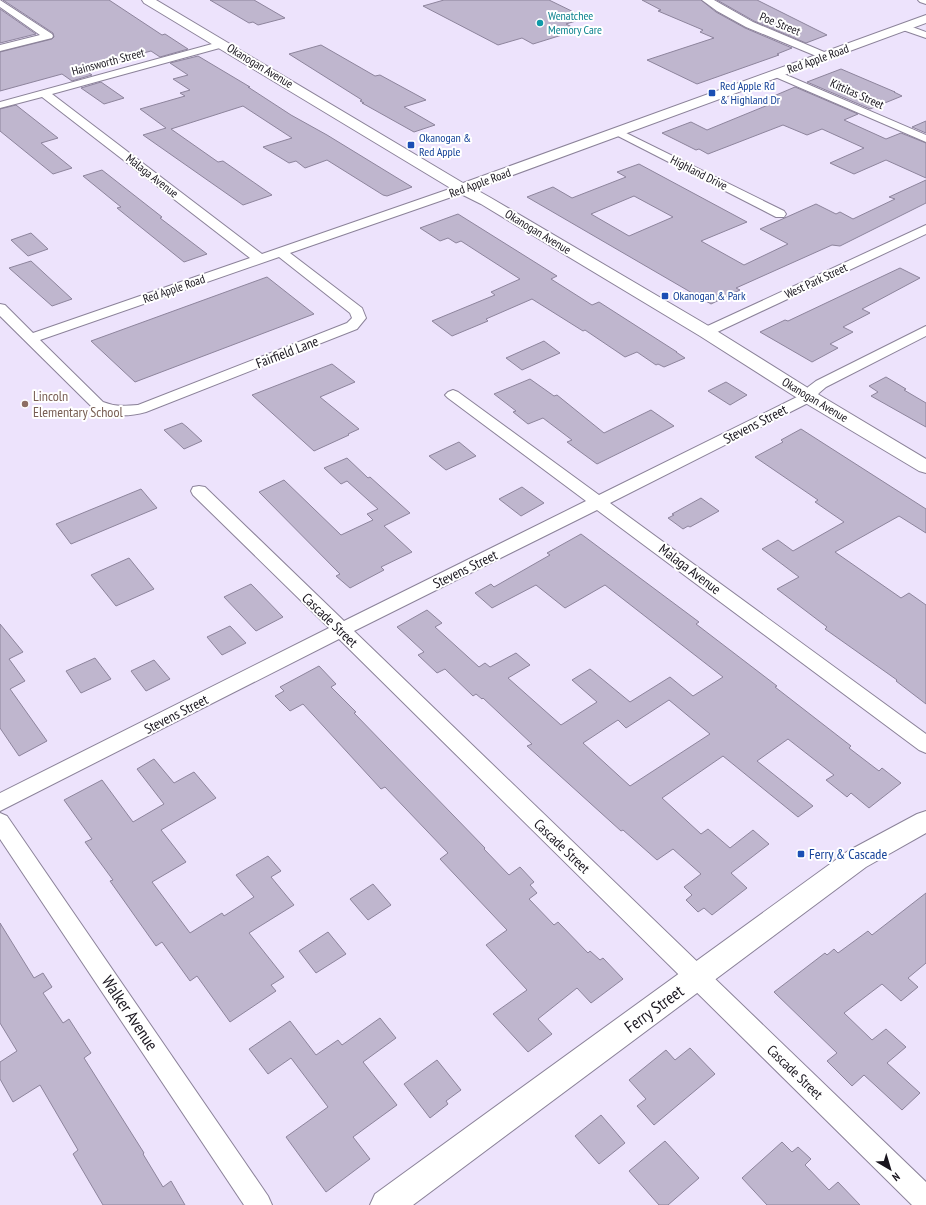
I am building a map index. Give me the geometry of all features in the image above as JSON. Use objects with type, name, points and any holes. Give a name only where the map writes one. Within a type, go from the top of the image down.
[{"type":"street","name":"Okanogan Avenue","points":[[148,0],[224,44],[462,189],[486,201],[706,332],[809,397],[926,467]]},
{"type":"street","name":"Poe Street","points":[[707,0],[732,17],[753,27],[825,56]]},
{"type":"street","points":[[0,3],[48,36],[0,48]]},
{"type":"street","name":"Red Apple Road","points":[[31,338],[462,189],[926,19]]},
{"type":"street","points":[[904,27],[926,35]]},
{"type":"street","name":"Hainsworth Street","points":[[0,106],[224,44]]},
{"type":"street","name":"Kittitas Street","points":[[777,74],[926,139]]},
{"type":"street","name":"Malaga Avenue","points":[[44,93],[260,259]]},
{"type":"street","name":"Highland Drive","points":[[618,132],[780,214]]},
{"type":"street","name":"West Park Street","points":[[706,332],[926,229]]},
{"type":"street","name":"Fairfield Lane","points":[[31,338],[98,405],[104,409],[126,411],[141,409],[352,326],[359,318],[357,311],[281,252]]},
{"type":"street","points":[[0,308],[31,338]]},
{"type":"street","name":"Stevens Street","points":[[0,804],[341,630],[809,397],[813,390],[821,384],[926,330]]},
{"type":"street","name":"Malaga Avenue","points":[[453,395],[600,502],[926,745]]},
{"type":"street","name":"Cascade Street","points":[[199,492],[926,1200]]},
{"type":"street","name":"Ferry Street","points":[[386,1205],[857,859],[926,821]]},
{"type":"street","name":"Walker Avenue","points":[[0,822],[259,1205]]},
{"type":"building","points":[[3,0],[109,0],[162,35],[165,34],[188,49],[160,57],[151,51],[83,69],[92,75],[72,81],[62,74],[0,91],[0,52],[52,39],[54,37],[53,33]]},
{"type":"building","points":[[210,0],[254,0],[285,18],[258,25],[253,22],[249,23]]},
{"type":"building","name":"Wenatchee Memory Care","points":[[444,0],[549,0],[586,18],[566,24],[578,30],[533,44],[522,38],[498,45],[423,6]]},
{"type":"building","points":[[642,0],[701,0],[716,12],[745,28],[792,48],[777,54],[779,55],[697,84],[647,60],[714,38],[700,32],[703,30],[658,11],[661,10]]},
{"type":"building","points":[[717,0],[757,0],[827,35],[806,43],[754,21]]},
{"type":"building","points":[[0,9],[36,34],[0,43]]},
{"type":"building","points":[[321,45],[375,76],[380,75],[426,100],[404,107],[435,125],[414,132],[362,103],[364,103],[360,101],[362,100],[289,54]]},
{"type":"building","points":[[198,56],[250,87],[248,87],[291,115],[327,135],[412,187],[387,196],[383,195],[327,160],[305,168],[296,161],[289,163],[263,147],[292,138],[243,106],[171,129],[218,162],[223,161],[272,195],[243,205],[143,135],[166,128],[140,109],[185,96],[180,93],[190,90],[173,79],[188,75],[170,63]]},
{"type":"building","points":[[841,69],[902,96],[870,109],[807,82]]},
{"type":"building","points":[[101,82],[124,98],[104,104],[81,88]]},
{"type":"building","points":[[795,87],[858,114],[844,120],[886,139],[901,133],[926,143],[926,178],[886,160],[854,174],[830,163],[864,148],[822,129],[807,135],[783,125],[708,154],[699,149],[696,150],[662,133],[691,122],[707,130],[768,105],[763,102]]},
{"type":"building","points":[[16,105],[58,138],[41,143],[72,168],[53,174],[0,131],[0,109]]},
{"type":"building","points":[[926,121],[926,133],[912,127]]},
{"type":"building","points":[[639,164],[747,222],[701,241],[744,265],[788,244],[760,229],[816,204],[836,214],[840,212],[853,219],[895,199],[889,197],[926,180],[926,203],[840,246],[832,245],[736,288],[740,290],[711,304],[527,197],[553,187],[572,198],[626,177],[617,172]],"holes":[[[634,196],[673,217],[629,236],[591,214]]]},
{"type":"building","points":[[102,170],[162,217],[160,218],[207,254],[184,262],[117,208],[121,207],[83,176]]},
{"type":"building","points":[[458,214],[557,276],[551,279],[592,305],[599,302],[685,358],[664,367],[658,364],[656,365],[637,352],[625,357],[585,330],[583,331],[532,299],[486,319],[488,321],[452,336],[432,321],[495,295],[491,292],[520,279],[461,241],[456,243],[448,238],[440,241],[420,228]]},
{"type":"building","points":[[31,233],[48,249],[28,256],[11,240]]},
{"type":"building","points":[[31,261],[72,299],[52,306],[9,268]]},
{"type":"building","points":[[900,268],[920,278],[862,309],[870,313],[843,327],[853,332],[830,344],[838,348],[812,362],[760,332],[785,320],[788,321]]},
{"type":"building","points":[[267,277],[314,314],[135,382],[91,341]]},
{"type":"building","points":[[544,341],[560,353],[522,370],[506,358]]},
{"type":"building","points":[[332,364],[355,382],[320,397],[359,429],[314,451],[252,395]]},
{"type":"building","points":[[886,377],[926,403],[926,427],[871,396],[878,392],[869,386]]},
{"type":"building","points":[[530,379],[554,396],[557,395],[604,433],[651,410],[674,426],[597,464],[567,442],[572,440],[543,418],[528,424],[513,412],[516,411],[494,394]]},
{"type":"building","points":[[726,382],[747,395],[730,405],[708,391]]},
{"type":"building","points":[[182,423],[202,441],[184,449],[164,430]]},
{"type":"building","points":[[801,429],[926,509],[926,533],[899,516],[835,552],[901,598],[909,593],[926,605],[926,704],[896,681],[897,680],[825,629],[827,627],[777,589],[799,577],[762,549],[778,540],[793,551],[844,522],[815,502],[818,500],[755,457],[783,442],[781,440]]},
{"type":"building","points":[[459,442],[476,456],[446,470],[429,456]]},
{"type":"building","points":[[347,458],[368,478],[370,477],[410,513],[384,526],[412,552],[381,567],[384,570],[350,588],[336,576],[340,574],[259,492],[284,480],[341,535],[373,520],[367,514],[378,509],[347,481],[341,484],[324,468]]},
{"type":"building","points":[[522,487],[544,503],[521,516],[499,499]]},
{"type":"building","points":[[141,489],[157,508],[71,544],[56,524]]},
{"type":"building","points":[[701,498],[719,511],[690,527],[688,526],[683,529],[668,518],[674,515],[672,514]]},
{"type":"building","points":[[581,534],[699,622],[696,624],[777,686],[775,687],[851,746],[849,748],[879,771],[882,768],[901,783],[869,808],[851,793],[847,797],[826,780],[834,775],[788,739],[757,761],[813,806],[798,817],[723,756],[662,798],[701,834],[708,829],[730,848],[753,830],[769,844],[731,873],[747,888],[712,915],[704,908],[698,912],[686,900],[692,895],[684,887],[701,874],[673,849],[657,860],[623,830],[621,831],[527,746],[532,744],[483,698],[482,699],[476,694],[473,696],[445,669],[437,673],[418,655],[424,652],[397,627],[427,610],[442,623],[435,627],[479,667],[485,663],[490,667],[516,653],[530,665],[508,678],[561,725],[597,702],[572,680],[590,669],[630,702],[670,677],[693,696],[723,677],[605,585],[565,608],[536,585],[492,608],[475,593],[491,584],[494,587],[550,555],[547,553]],"holes":[[[669,700],[710,734],[630,786],[583,743],[618,720],[626,728]]]},
{"type":"building","points":[[129,558],[154,589],[116,606],[91,575]]},
{"type":"building","points":[[251,584],[283,617],[256,631],[224,597]]},
{"type":"building","points":[[0,624],[23,652],[9,659],[25,681],[10,689],[47,741],[19,756],[0,728]]},
{"type":"building","points":[[230,626],[246,643],[222,655],[207,637]]},
{"type":"building","points":[[95,658],[111,679],[81,693],[66,671]]},
{"type":"building","points":[[154,660],[170,679],[146,691],[131,671]]},
{"type":"building","points":[[319,666],[336,684],[331,687],[356,712],[354,713],[485,848],[484,849],[509,875],[520,867],[534,882],[530,885],[537,893],[529,899],[554,925],[558,922],[588,953],[590,951],[600,960],[603,958],[623,979],[591,1003],[577,988],[538,1019],[552,1034],[528,1052],[493,1014],[527,990],[486,945],[507,930],[440,859],[448,853],[385,787],[381,789],[303,704],[290,711],[275,696],[284,691],[280,687]]},
{"type":"building","points":[[154,759],[174,783],[194,772],[216,798],[161,830],[186,862],[152,882],[190,933],[222,913],[224,916],[254,897],[236,875],[268,856],[281,871],[271,877],[294,905],[249,933],[284,977],[271,985],[276,991],[230,1022],[197,976],[190,981],[162,942],[156,946],[110,881],[113,880],[85,842],[92,839],[64,800],[102,780],[133,822],[164,804],[137,769]]},
{"type":"building","points":[[373,884],[391,905],[368,920],[350,899]]},
{"type":"building","points":[[926,893],[926,963],[908,978],[918,987],[901,1001],[882,984],[844,1013],[872,1040],[886,1029],[906,1047],[887,1063],[920,1093],[902,1110],[864,1075],[852,1086],[827,1061],[837,1053],[774,992],[825,953],[827,955],[834,949],[838,953],[868,931],[872,935]]},
{"type":"building","points":[[0,923],[34,978],[43,973],[52,987],[43,993],[63,1023],[69,1019],[91,1053],[84,1058],[144,1153],[143,1154],[163,1187],[171,1181],[185,1205],[103,1205],[73,1154],[78,1150],[40,1085],[13,1102],[0,1079],[0,1062],[17,1051],[0,1023]]},
{"type":"building","points":[[328,932],[346,954],[316,973],[299,951]]},
{"type":"building","points":[[380,1018],[396,1038],[363,1062],[397,1105],[353,1137],[370,1159],[326,1192],[286,1137],[328,1107],[291,1058],[268,1074],[249,1049],[290,1021],[316,1055],[338,1040],[342,1045]]},
{"type":"building","points":[[690,1048],[715,1074],[654,1125],[637,1106],[646,1099],[629,1080],[666,1050],[675,1060]]},
{"type":"building","points":[[437,1060],[461,1090],[446,1101],[448,1104],[430,1118],[404,1084]]},
{"type":"building","points":[[601,1115],[625,1143],[599,1164],[575,1136]]},
{"type":"building","points":[[665,1141],[699,1178],[668,1205],[659,1205],[629,1171]]},
{"type":"building","points":[[782,1142],[792,1152],[798,1147],[811,1159],[805,1165],[829,1190],[838,1182],[860,1205],[767,1205],[742,1178]]},
{"type":"place","name":"Wenatchee Memory Care","points":[[540,23]]},
{"type":"place","name":"Red Apple Rd & Highland Dr","points":[[712,93]]},
{"type":"place","name":"Okanogan & Red Apple","points":[[411,145]]},
{"type":"place","name":"Okanogan & Park","points":[[665,296]]},
{"type":"place","name":"Lincoln Elementary School","points":[[25,404]]},
{"type":"place","name":"Ferry & Cascade","points":[[801,854]]}]
